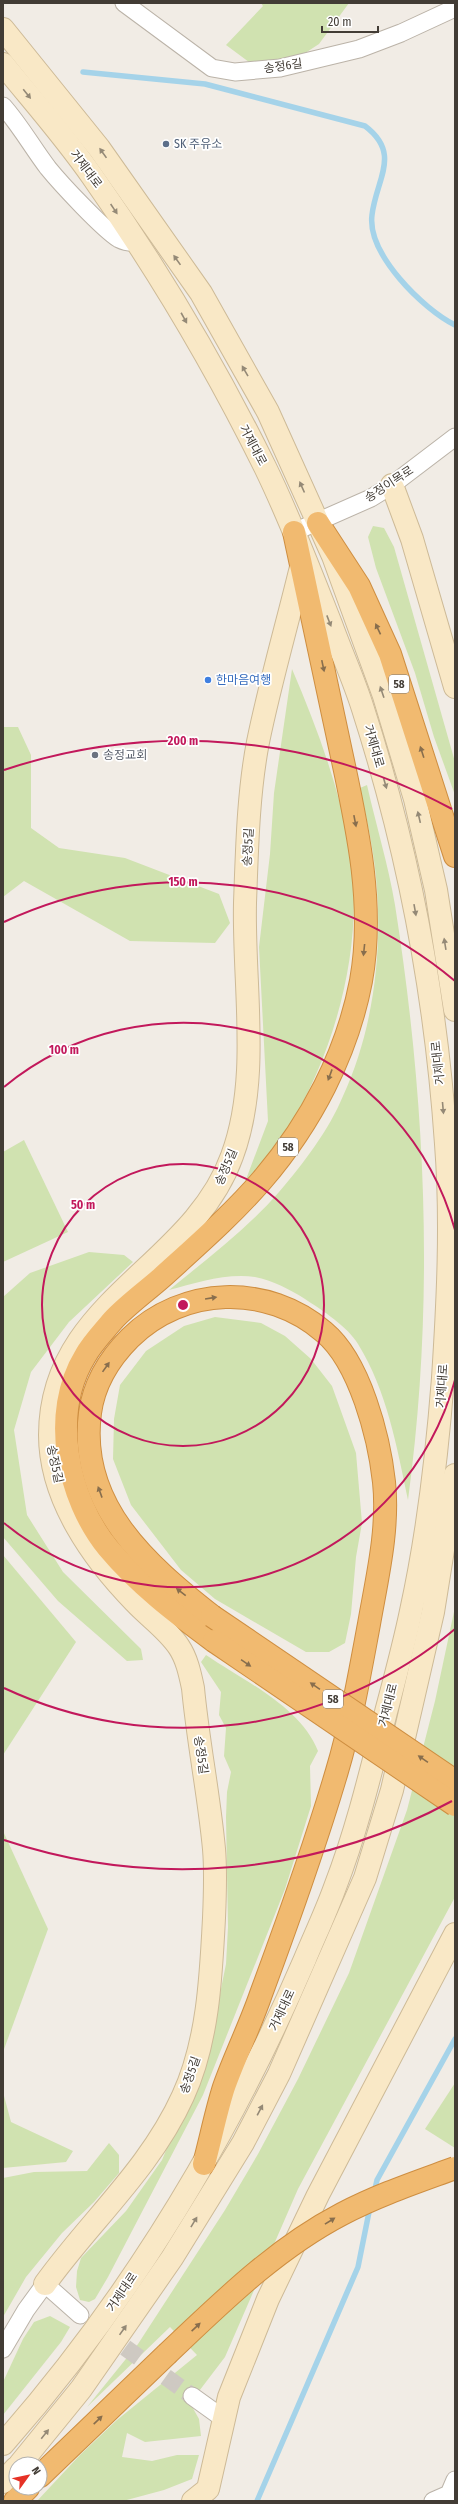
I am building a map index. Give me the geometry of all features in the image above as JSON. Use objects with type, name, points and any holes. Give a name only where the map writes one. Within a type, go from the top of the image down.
[{"type":"highway","name":"58","points":[[318,523],[359,586],[390,654],[455,856]]},
{"type":"highway","name":"58","points":[[294,532],[360,849],[365,936],[361,981],[346,1033],[325,1089],[295,1139],[261,1181],[191,1251],[115,1318],[84,1357],[70,1394],[65,1429],[75,1486],[87,1514],[106,1545],[129,1572],[172,1610],[214,1641],[455,1805]]},
{"type":"highway","name":"58","points":[[204,2164],[224,2088],[260,1996],[338,1768],[366,1642],[382,1550],[384,1486],[377,1440],[365,1399],[346,1361],[325,1332],[299,1314],[270,1302],[242,1296],[215,1297],[187,1302],[139,1330],[119,1349],[102,1372],[91,1404],[88,1432],[89,1454],[103,1500],[130,1542],[169,1583],[212,1616],[455,1781]]},
{"type":"highway","points":[[48,2468],[167,2354],[260,2269],[298,2241],[342,2214],[384,2194],[455,2168]]},
{"type":"street","name":"송정6길","points":[[124,3],[212,68],[235,72],[280,68],[358,49],[455,8]]},
{"type":"street","name":"거제대로","points":[[3,30],[99,148],[201,293],[268,412],[333,556],[384,696],[415,799],[436,890],[455,1010]]},
{"type":"street","name":"거제대로","points":[[3,64],[88,170],[176,304],[242,422],[267,472],[294,532],[362,705],[390,801],[412,895],[437,1052],[447,1148],[447,1324],[438,1445],[412,1610],[366,1792],[335,1887],[291,1991],[250,2079],[204,2164],[107,2314],[54,2385],[3,2444]]},
{"type":"street","points":[[3,106],[18,123],[48,168],[118,238],[128,243],[136,242]]},
{"type":"street","name":"송정이목로","points":[[294,532],[318,523],[392,485],[455,437]]},
{"type":"street","points":[[392,485],[412,539],[455,687]]},
{"type":"street","name":"송정5길","points":[[3,2349],[26,2310],[71,2248],[110,2207],[140,2169],[183,2096],[199,2053],[208,1996],[215,1886],[214,1850],[193,1688],[187,1664],[178,1646],[135,1602],[89,1548],[70,1513],[56,1476],[50,1436],[53,1400],[66,1362],[86,1328],[172,1244],[204,1209],[223,1181],[241,1130],[247,1091],[248,1051],[245,905],[252,792],[258,743],[301,567]]},
{"type":"street","name":"거제대로","points":[[27,2456],[81,2389],[172,2258],[243,2143],[279,2074],[365,1878],[392,1790],[433,1612],[455,1475]]},
{"type":"street","points":[[203,2497],[229,2397],[268,2300],[318,2195],[455,1934]]},
{"type":"street","points":[[45,2284],[80,2315]]},
{"type":"street","points":[[192,2396],[224,2419]]},
{"type":"street","points":[[433,2501],[453,2491]]},
{"type":"green space","points":[[261,3],[349,3],[319,44],[296,59],[253,65],[226,45],[263,6]]},
{"type":"green space","points":[[373,526],[384,528],[394,547],[455,762],[455,795],[434,737],[415,673],[376,568],[368,537]]},
{"type":"green space","points":[[292,669],[325,755],[339,799],[349,844],[353,881],[354,918],[350,956],[343,993],[333,1029],[320,1065],[305,1099],[283,1138],[245,1182],[268,1121],[259,947],[270,854],[274,793]]},
{"type":"green space","points":[[3,727],[18,727],[31,755],[31,828],[59,848],[125,858],[219,894],[230,923],[215,943],[130,941],[24,881],[3,897]]},
{"type":"green space","points":[[367,785],[395,905],[406,979],[420,1127],[424,1276],[422,1351],[408,1500],[400,1460],[384,1400],[368,1362],[358,1344],[348,1331],[319,1308],[294,1292],[261,1278],[233,1276],[169,1290],[254,1219],[279,1192],[323,1134],[337,1109],[353,1072],[368,1021],[373,995],[378,942],[376,876],[360,788]]},
{"type":"green space","points":[[24,1140],[68,1232],[3,1262],[3,1152]]},
{"type":"green space","points":[[89,1252],[124,1255],[133,1262],[69,1322],[31,1372],[14,1430],[27,1515],[63,1572],[141,1649],[143,1660],[127,1661],[58,1601],[3,1537],[3,1297],[30,1273]]},
{"type":"green space","points":[[215,1317],[261,1323],[285,1336],[311,1359],[332,1386],[356,1453],[362,1523],[356,1557],[351,1614],[345,1643],[329,1652],[306,1652],[215,1599],[181,1570],[131,1505],[113,1459],[114,1419],[120,1385],[146,1351],[184,1326]]},
{"type":"green space","points":[[3,1555],[76,1642],[3,1755]]},
{"type":"green space","points":[[455,1607],[455,1897],[298,2189],[225,2357],[190,2403],[199,2419],[201,2436],[145,2442],[127,2433],[122,2457],[152,2461],[177,2455],[199,2455],[192,2479],[164,2490],[123,2501],[37,2501],[42,2496],[48,2496],[48,2489],[80,2455],[117,2420],[197,2355],[170,2327],[87,2407],[138,2344],[225,2210],[258,2154],[298,2079],[349,1973],[407,1810],[435,1701]]},
{"type":"green space","points":[[206,1655],[270,1696],[285,1708],[310,1735],[318,1751],[310,1766],[311,1806],[285,1889],[203,2095],[108,2277],[95,2299],[89,2302],[80,2300],[76,2287],[77,2271],[81,2258],[126,2211],[162,2160],[209,2048],[226,1964],[228,1927],[226,1817],[227,1792],[231,1772],[224,1756],[226,1728],[219,1715],[221,1692],[201,1662]]},
{"type":"green space","points":[[3,1831],[48,1929],[3,2052]]},
{"type":"green space","points":[[455,2083],[455,2148],[425,2129]]},
{"type":"green space","points":[[3,2092],[11,2122],[73,2151],[66,2162],[3,2168]]},
{"type":"green space","points":[[109,2143],[119,2155],[119,2173],[94,2202],[62,2233],[26,2277],[3,2317],[3,2178],[34,2172],[87,2171]]},
{"type":"green space","points":[[50,2316],[70,2327],[61,2342],[3,2415],[3,2382],[23,2339],[34,2322]]},
{"type":"waterway","points":[[83,72],[205,84],[365,126],[376,136],[385,157],[384,168],[374,202],[372,215],[373,230],[378,246],[388,263],[413,293],[428,307],[455,325]]},
{"type":"waterway","points":[[374,2193],[377,2180],[455,2039]]},
{"type":"waterway","points":[[257,2501],[358,2267],[370,2207]]},
{"type":"tunnel","points":[[105,2333],[192,2396]]},
{"type":"place","name":"SK 주유소","points":[[166,144]]},
{"type":"place","name":"한마음여행","points":[[208,680]]},
{"type":"place","name":"송정교회","points":[[95,755]]}]
